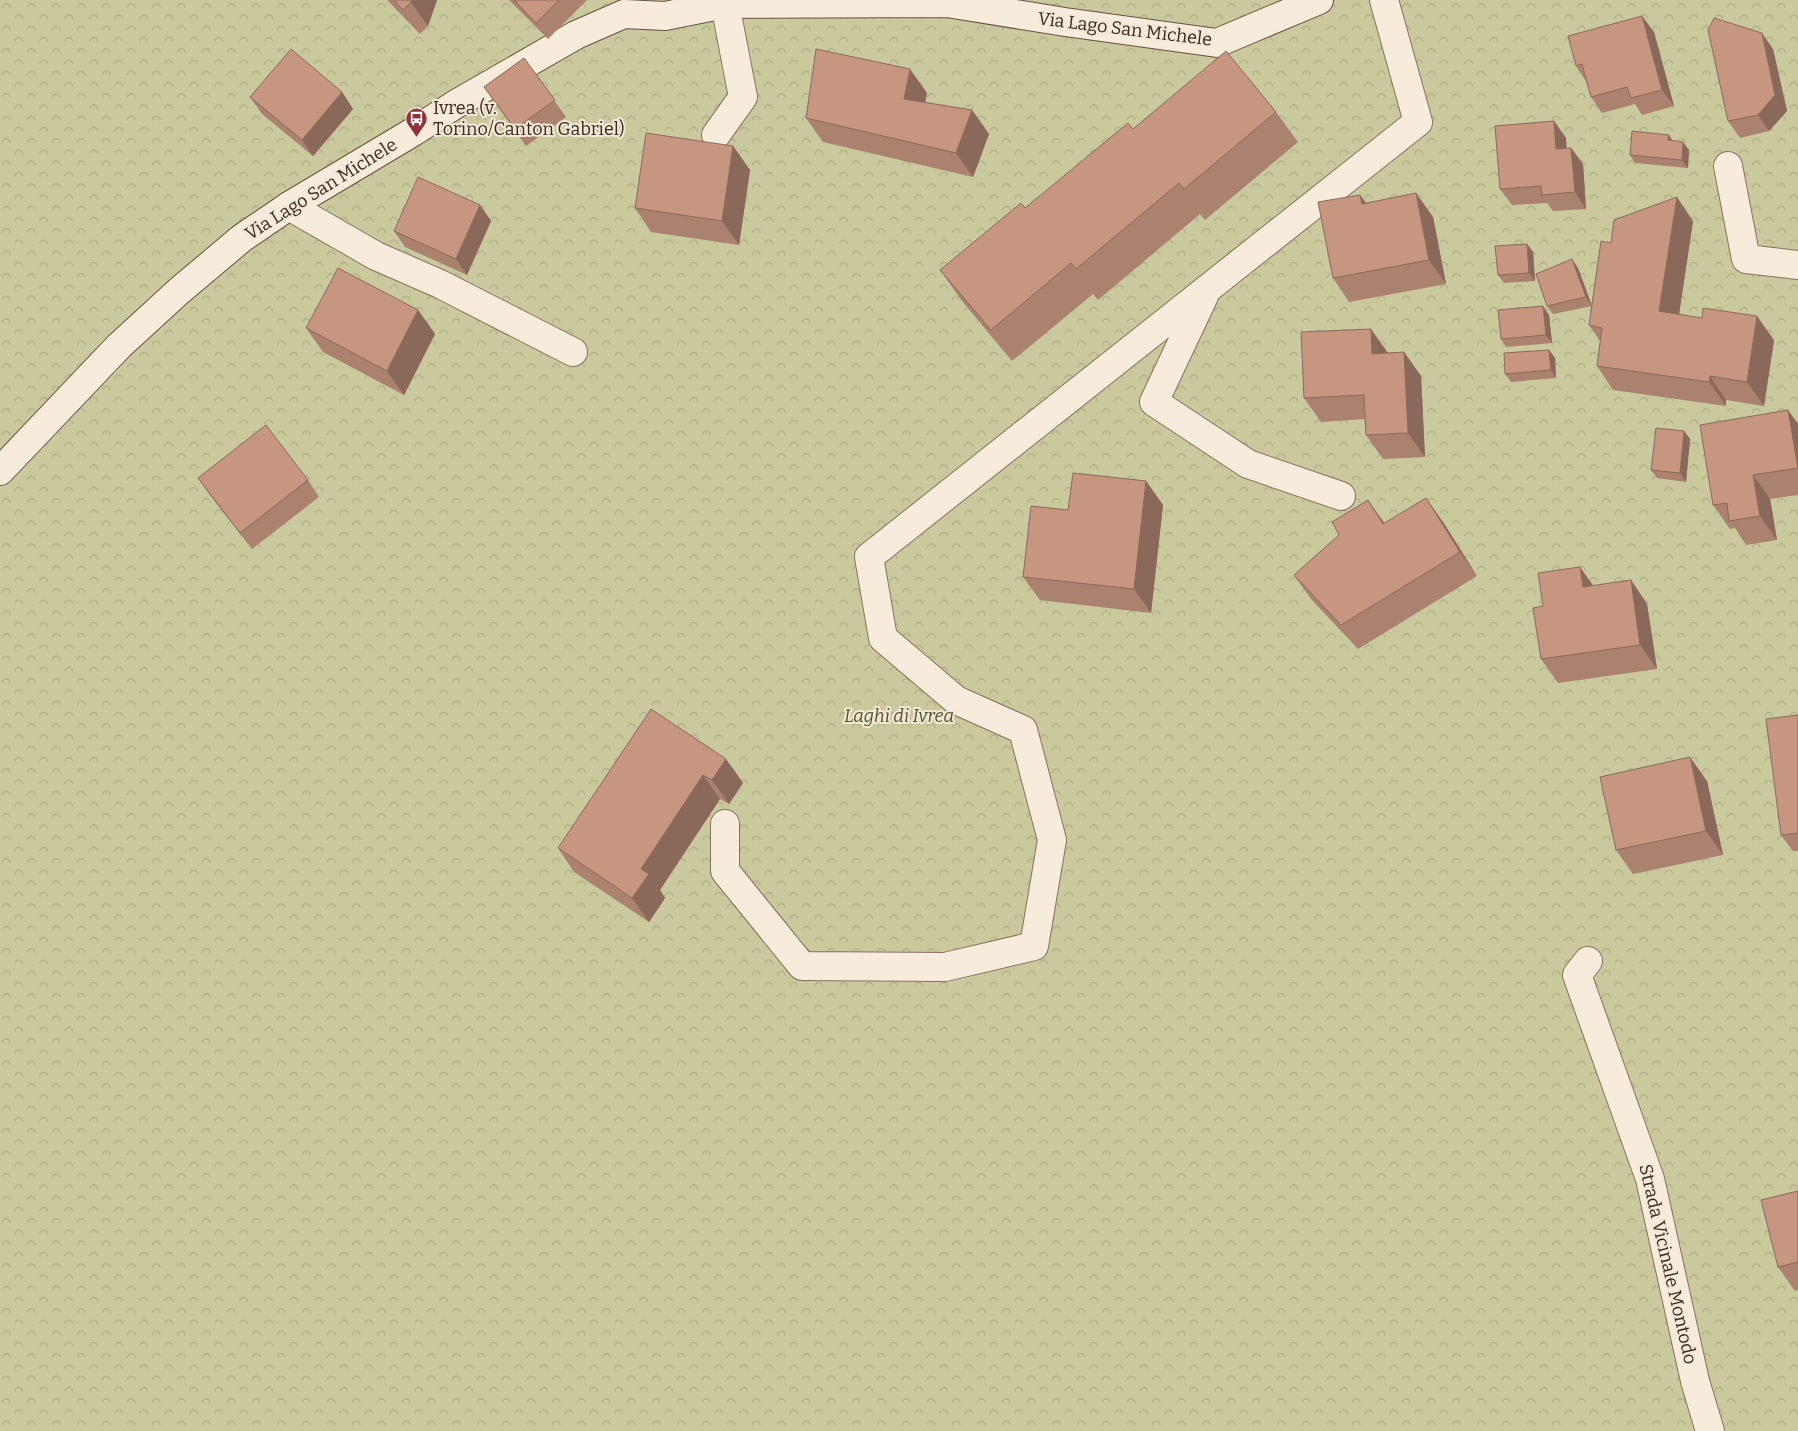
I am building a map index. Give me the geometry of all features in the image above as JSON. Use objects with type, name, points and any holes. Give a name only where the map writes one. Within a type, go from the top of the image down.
[{"type":"street","name":"Via Lago San Michele","points":[[0,471],[118,346],[242,238],[289,206],[456,104],[576,35],[624,14],[656,8],[725,4],[948,3],[1065,22],[1217,42],[1319,0]]},
{"type":"street","points":[[725,824],[725,871],[802,966],[945,967],[1034,946],[1052,840],[1023,730],[956,700],[883,638],[869,557],[1418,122],[1384,0]]},
{"type":"street","points":[[716,135],[743,97],[725,4]]},
{"type":"street","points":[[1728,166],[1746,259],[1798,265]]},
{"type":"street","points":[[289,206],[376,256],[440,284],[573,352]]},
{"type":"street","points":[[1207,290],[1154,402],[1248,464],[1341,496]]},
{"type":"street","name":"Strada Vicinale Montodo","points":[[1588,961],[1577,975],[1650,1178],[1695,1381],[1710,1431]]},
{"type":"green space","name":"Laghi di Ivrea","points":[[0,0],[1798,0],[1798,1431],[0,1431]]},
{"type":"building","points":[[394,0],[412,0],[403,10]]},
{"type":"building","points":[[514,0],[559,0],[536,23]]},
{"type":"building","points":[[1642,16],[1662,90],[1631,98],[1627,87],[1591,97],[1582,64],[1576,66],[1568,36]]},
{"type":"building","points":[[1714,18],[1762,33],[1775,95],[1758,115],[1728,121],[1708,30]]},
{"type":"building","points":[[291,49],[342,92],[302,140],[250,97]]},
{"type":"building","points":[[816,49],[910,69],[904,99],[972,110],[956,153],[806,118]]},
{"type":"building","points":[[1226,51],[1276,112],[1184,189],[1179,183],[1076,269],[1071,263],[991,330],[940,270],[1021,203],[1025,208],[1128,123],[1133,129]]},
{"type":"building","points":[[524,58],[555,100],[515,129],[484,87]]},
{"type":"building","points":[[1554,121],[1556,149],[1571,148],[1575,192],[1542,195],[1541,186],[1500,189],[1495,126]]},
{"type":"building","points":[[1632,131],[1669,135],[1668,140],[1683,142],[1682,160],[1630,155]]},
{"type":"building","points":[[646,133],[733,146],[722,221],[635,208]]},
{"type":"building","points":[[418,177],[480,205],[456,259],[394,231]]},
{"type":"building","points":[[1416,193],[1429,260],[1333,278],[1318,202],[1360,195],[1362,204]]},
{"type":"building","points":[[1677,197],[1659,311],[1702,318],[1703,308],[1757,316],[1747,382],[1710,376],[1709,382],[1597,366],[1602,328],[1589,325],[1601,241],[1611,243],[1614,220]]},
{"type":"building","points":[[1527,244],[1529,273],[1498,275],[1495,246]]},
{"type":"building","points":[[1572,259],[1586,297],[1547,306],[1536,274]]},
{"type":"building","points":[[338,268],[418,310],[387,371],[306,328]]},
{"type":"building","points":[[1543,306],[1546,335],[1501,339],[1498,310]]},
{"type":"building","points":[[1371,329],[1372,354],[1404,352],[1408,433],[1366,435],[1364,395],[1304,398],[1301,332]]},
{"type":"building","points":[[1549,350],[1551,370],[1505,374],[1504,353]]},
{"type":"building","points":[[1788,410],[1798,468],[1753,475],[1760,516],[1729,521],[1727,503],[1713,505],[1700,425]]},
{"type":"building","points":[[266,425],[308,480],[240,533],[198,478]]},
{"type":"building","points":[[1656,428],[1684,431],[1680,473],[1651,470]]},
{"type":"building","points":[[1073,473],[1146,481],[1134,589],[1023,577],[1031,506],[1068,510]]},
{"type":"building","points":[[1426,498],[1460,552],[1341,625],[1294,575],[1339,535],[1332,522],[1368,500],[1383,524]]},
{"type":"building","points":[[1580,567],[1583,587],[1631,580],[1640,645],[1541,659],[1533,608],[1543,606],[1538,573]]},
{"type":"building","points":[[651,709],[726,759],[712,780],[703,775],[641,869],[649,874],[632,898],[558,848]]},
{"type":"building","points":[[1798,715],[1798,833],[1781,835],[1766,719]]},
{"type":"building","points":[[1690,757],[1706,831],[1616,850],[1600,777]]},
{"type":"building","points":[[1798,1191],[1798,1262],[1778,1267],[1761,1200]]},
{"type":"place","name":"Ivrea (v. Torino/Canton Gabriel)","points":[[417,137]]}]
